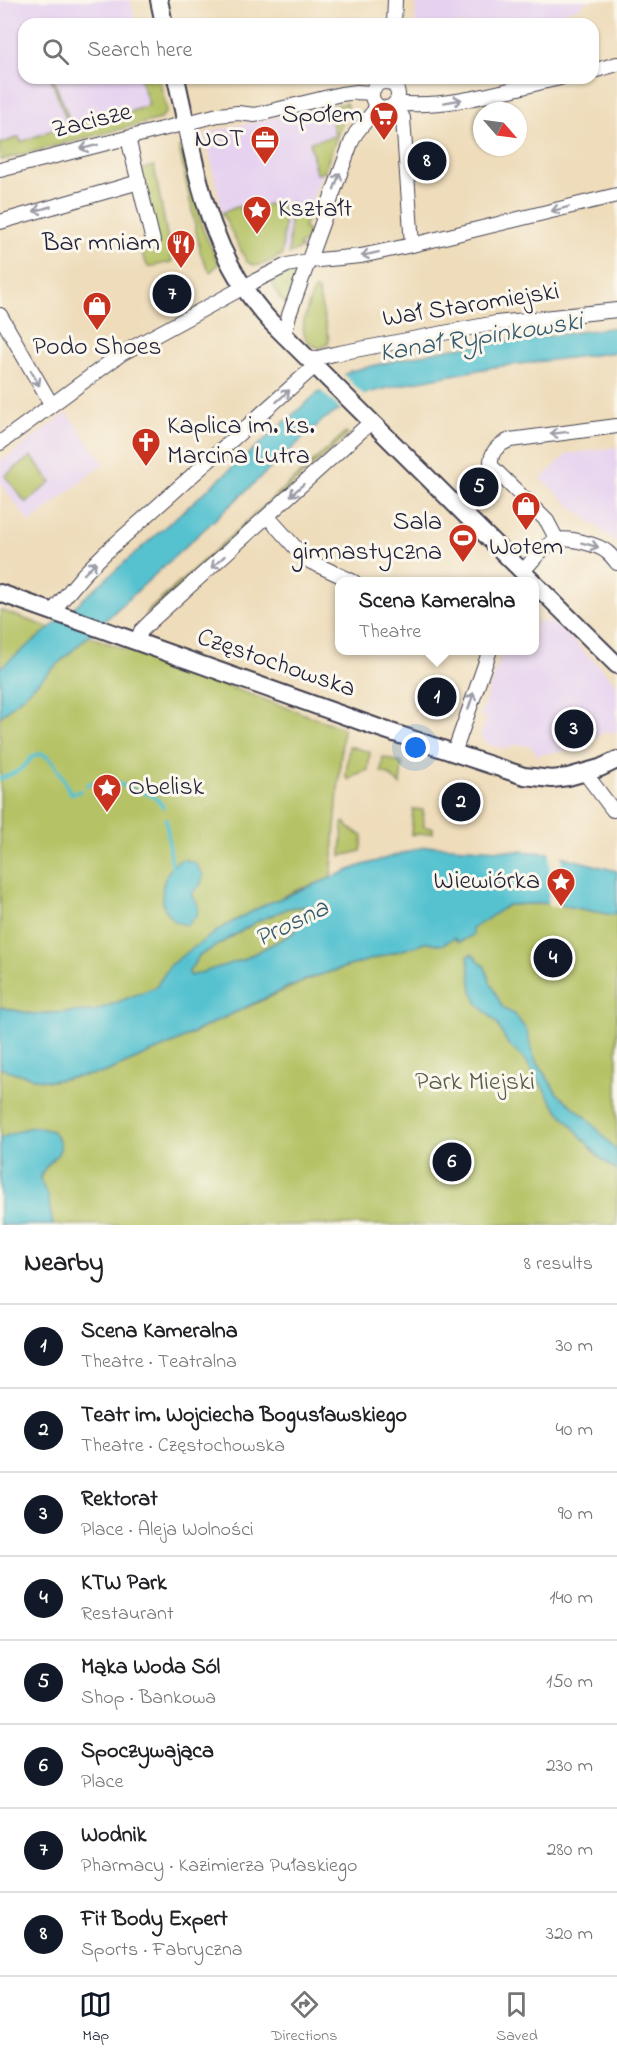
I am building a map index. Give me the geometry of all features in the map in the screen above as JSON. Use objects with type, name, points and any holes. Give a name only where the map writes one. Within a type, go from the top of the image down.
[{"type":"street","points":[[159,0],[163,18]]},
{"type":"street","points":[[394,18],[395,0]]},
{"type":"street","points":[[599,69],[617,64]]},
{"type":"street","points":[[177,84],[209,220],[243,287],[260,311],[284,336],[525,577]]},
{"type":"street","points":[[284,336],[289,315],[351,142],[375,100],[379,84]]},
{"type":"street","points":[[393,84],[398,94],[395,103],[403,118],[412,245]]},
{"type":"street","points":[[375,100],[387,108],[395,103],[413,105],[452,102],[533,84]]},
{"type":"street","name":"Zacisze","points":[[0,170],[186,123],[238,113],[255,115],[357,92],[375,100]]},
{"type":"street","points":[[403,118],[413,105]]},
{"type":"street","points":[[128,138],[153,241]]},
{"type":"street","points":[[0,222],[139,182]]},
{"type":"street","points":[[0,443],[121,354],[243,287],[287,266],[308,261],[360,256],[412,245],[617,195]]},
{"type":"street","name":"Wał Staromiejski","points":[[315,366],[333,354],[496,323],[617,310]]},
{"type":"street","points":[[0,315],[51,404]]},
{"type":"street","points":[[55,614],[84,574],[104,554],[315,366]]},
{"type":"street","points":[[137,642],[145,627],[268,517],[366,417]]},
{"type":"street","points":[[557,540],[547,521],[491,466],[490,458],[494,450],[510,440],[617,426]]},
{"type":"street","points":[[268,517],[302,555],[319,567],[342,577]]},
{"type":"street","points":[[537,577],[548,546],[557,540],[570,540],[596,546],[607,551],[617,562]]},
{"type":"street","points":[[539,591],[617,665]]},
{"type":"street","name":"Częstochowska","points":[[0,593],[512,773],[537,778],[568,777],[617,760]]},
{"type":"street","points":[[454,753],[489,655]]},
{"type":"street","points":[[585,773],[615,809]]},
{"type":"shaded area","points":[[0,0],[131,0],[135,18],[18,18],[18,84],[149,84],[155,110],[0,152]]},
{"type":"shaded area","points":[[416,0],[592,0],[559,14],[560,18],[415,18]]},
{"type":"shaded area","points":[[341,103],[345,108],[296,245],[260,265],[248,263],[223,215],[205,133]]},
{"type":"shaded area","points":[[67,413],[104,463],[30,523],[0,483],[0,462]]},
{"type":"shaded area","points":[[617,447],[617,543],[541,479],[567,454]]},
{"type":"shaded area","points":[[547,621],[559,627],[617,684],[617,732],[612,734],[609,731],[593,738],[593,741],[589,742],[591,747],[535,755],[535,749],[531,749],[530,746],[513,744],[511,748],[506,747],[505,750],[484,742],[485,739],[480,737],[486,720],[480,715],[502,655],[539,655],[539,622]]},
{"type":"green space","points":[[53,84],[55,84],[71,124],[77,121],[79,125],[99,118],[100,122],[149,105],[142,84],[160,84],[167,111],[160,119],[0,160],[0,144],[19,137],[21,142],[68,124]]},
{"type":"green space","points":[[345,103],[348,106],[324,172],[316,174],[310,142],[335,136],[329,107]]},
{"type":"green space","points":[[183,146],[203,230],[219,264],[210,272],[201,255],[179,147]]},
{"type":"green space","points":[[154,166],[172,262],[148,267],[142,254],[158,246],[140,170]]},
{"type":"green space","points":[[279,202],[285,211],[282,255],[264,264],[251,264],[247,262],[222,213],[239,206],[241,211]]},
{"type":"green space","points":[[290,202],[309,213],[304,227],[309,233],[305,244],[300,243],[299,246],[302,248],[289,254]]},
{"type":"green space","points":[[291,273],[296,276],[287,305],[279,297],[272,282]]},
{"type":"green space","points":[[314,290],[318,291],[329,339],[328,343],[321,348],[312,345],[306,339],[304,332],[305,315]]},
{"type":"green space","points":[[346,432],[348,434],[343,439],[146,616],[147,612]]},
{"type":"green space","points":[[31,456],[51,482],[26,503],[5,476]]},
{"type":"green space","points":[[0,610],[50,628],[0,668]]},
{"type":"green space","points":[[88,636],[343,728],[331,879],[297,890],[223,927],[171,965],[156,987],[95,1011],[32,1014],[0,1007],[0,717]]},
{"type":"green space","points":[[349,746],[370,752],[368,770],[349,780],[346,777]]},
{"type":"green space","points":[[383,757],[402,763],[400,785],[388,774],[381,772]]},
{"type":"green space","points":[[413,809],[423,810],[424,827],[433,828],[433,833],[411,835]]},
{"type":"green space","points":[[345,822],[349,828],[363,836],[361,851],[341,856],[343,824]]},
{"type":"green space","name":"Park Miejski","points":[[549,903],[613,915],[617,911],[617,1225],[0,1225],[0,1068],[50,1081],[104,1073],[314,977],[428,942],[454,938],[460,942],[472,935],[472,929],[508,905]]},
{"type":"green space","points":[[309,906],[314,913],[290,935],[242,960],[190,977],[189,971],[199,956],[258,921],[289,908]]},
{"type":"water","points":[[617,327],[617,352],[494,367],[414,382],[367,393],[324,419],[0,717],[0,668],[50,628],[314,396],[350,371],[448,349]]},
{"type":"water","points":[[424,847],[548,853],[617,871],[617,911],[613,915],[549,903],[508,905],[472,929],[473,935],[459,942],[454,938],[442,945],[428,942],[313,977],[178,1041],[103,1073],[50,1081],[0,1068],[0,1007],[32,1014],[95,1011],[156,987],[170,965],[223,927],[264,905],[360,866]],"holes":[[[309,906],[314,913],[290,935],[242,960],[190,976],[189,971],[199,956],[258,921],[289,908]]]},
{"type":"water","points":[[184,859],[195,863],[203,875],[201,884],[191,894],[198,905],[197,915],[187,925],[176,921],[168,914],[162,894],[168,872]]},
{"type":"water","points":[[472,954],[485,967],[503,1008],[515,1015],[526,1029],[535,1059],[557,1093],[587,1118],[617,1151],[617,1171],[598,1156],[554,1105],[526,1061],[508,1044],[496,1022],[478,1004],[472,991],[468,956]]},
{"type":"water","points":[[37,1127],[52,1131],[60,1146],[56,1156],[42,1172],[40,1179],[48,1197],[53,1225],[0,1225],[0,1138],[27,1128]]},
{"type":"pier","points":[[342,373],[366,397],[342,411],[319,389]]},
{"type":"pier","points":[[550,850],[562,854],[560,908],[548,906]]},
{"type":"waterway","points":[[0,779],[20,770],[34,756],[42,754],[52,761],[70,792],[73,794],[80,791]]},
{"type":"waterway","points":[[87,785],[106,781],[124,786]]},
{"type":"waterway","points":[[129,789],[152,796],[163,807]]},
{"type":"waterway","points":[[166,819],[172,866]]},
{"type":"place","name":"Społem","points":[[384,142]]},
{"type":"place","name":"Fit Body Expert","points":[[427,161]]},
{"type":"place","name":"NOT","points":[[265,166]]},
{"type":"place","name":"Kształt","points":[[257,236]]},
{"type":"place","name":"Bar mniam","points":[[181,270]]},
{"type":"place","name":"Wodnik","points":[[172,294]]},
{"type":"place","name":"Podo Shoes","points":[[97,332]]},
{"type":"place","name":"Kaplica im. ks. Marcina Lutra","points":[[146,468]]},
{"type":"place","name":"Mąka Woda Sól","points":[[479,487]]},
{"type":"place","name":"Wotem","points":[[526,532]]},
{"type":"place","name":"Sala gimnastyczna","points":[[463,564]]},
{"type":"place","name":"Scena Kameralna","points":[[437,697]]},
{"type":"place","name":"Rektorat","points":[[574,729]]},
{"type":"place","name":"Teatr im. Wojciecha Bogusławskiego","points":[[461,802]]},
{"type":"place","name":"Obelisk","points":[[107,814]]},
{"type":"place","name":"Wiewiórka","points":[[561,908]]},
{"type":"place","name":"KTW Park","points":[[553,958]]},
{"type":"place","name":"Spoczywająca","points":[[452,1162]]},
{"type":"water label","name":"Kanał Rypinkowski","points":[[481,338]]},
{"type":"water label","name":"Prosna","points":[[292,924]]}]
